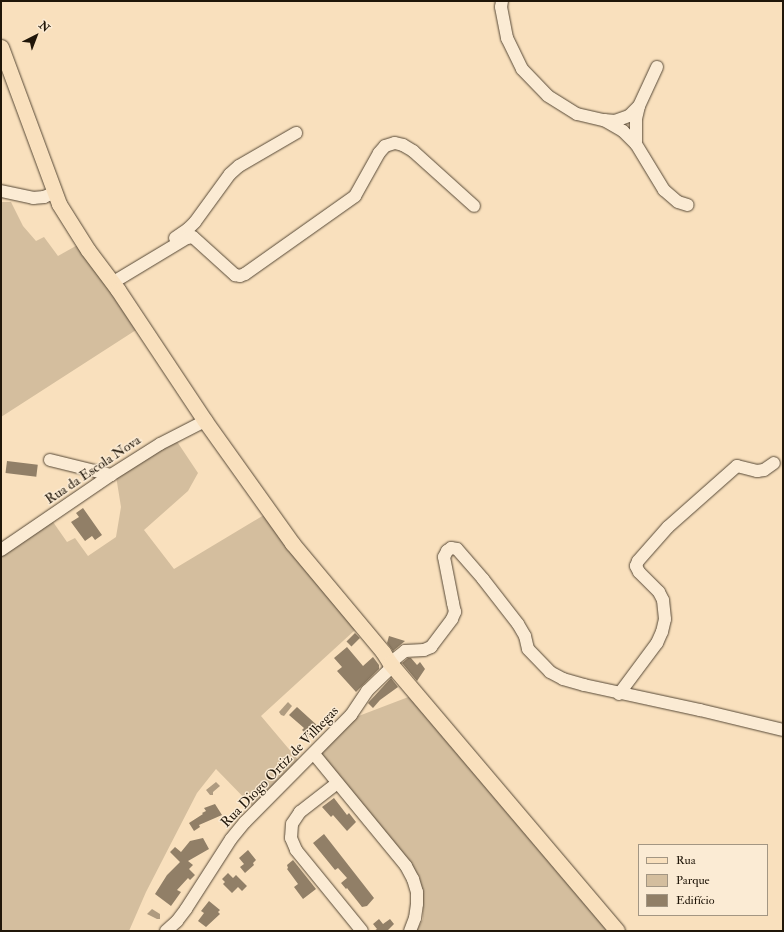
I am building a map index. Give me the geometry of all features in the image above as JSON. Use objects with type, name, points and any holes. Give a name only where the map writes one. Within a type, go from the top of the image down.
[{"type":"main road","points":[[1,47],[59,204],[88,250],[113,284],[191,401],[292,544],[438,720],[617,931]]},
{"type":"street","points":[[502,1],[501,7],[506,38],[522,69],[548,96],[577,114],[604,120],[615,121],[629,116],[639,106]]},
{"type":"street","points":[[636,144],[636,119],[639,106],[657,67]]},
{"type":"street","points":[[604,120],[623,131],[636,144],[664,190],[678,202],[688,205]]},
{"type":"street","points":[[113,284],[188,229],[230,174],[239,166],[296,133]]},
{"type":"street","points":[[113,284],[187,238],[193,237],[235,275],[240,276],[246,274],[355,196],[378,153],[385,146],[395,143],[403,145],[413,151],[474,206]]},
{"type":"street","points":[[1,191],[33,198],[44,197],[54,192]]},
{"type":"street","name":"Rua da Escola Nova","points":[[1,550],[111,475],[160,444],[205,421]]},
{"type":"street","points":[[50,460],[111,475]]},
{"type":"street","points":[[774,463],[764,470],[757,471],[737,466],[668,527],[638,561],[636,566],[639,572],[659,592],[663,600],[665,619],[662,632],[657,643],[619,694],[700,710],[783,730]]},
{"type":"street","name":"Rua Diogo Ortiz de Vilhegas","points":[[166,931],[186,909],[231,839],[245,822],[351,715],[367,691],[405,651],[424,650],[431,647],[452,619],[454,612],[453,603],[444,557],[447,551],[451,548],[456,549],[483,578],[518,624],[525,636],[528,649],[550,672],[563,679],[619,694]]},
{"type":"street","points":[[314,754],[336,784],[406,866],[413,879],[417,892],[415,918],[410,931]]},
{"type":"street","points":[[336,784],[300,812],[292,824],[291,838],[296,850],[362,931]]},
{"type":"green space","points":[[1,202],[11,202],[23,226],[36,241],[44,237],[58,256],[81,243],[136,330],[1,417]]},
{"type":"green space","points":[[176,440],[198,473],[188,491],[144,530],[174,569],[264,515],[355,630],[261,716],[299,761],[253,807],[216,769],[197,793],[146,892],[129,931],[1,931],[1,555],[51,519],[67,542],[75,538],[88,556],[116,537],[121,507],[116,476]]},
{"type":"green space","points":[[411,696],[614,931],[416,931],[423,919],[423,894],[419,876],[321,754],[356,717]]},
{"type":"shaded area","points":[[288,702],[292,706],[284,716],[281,715],[279,712]]},
{"type":"shaded area","points":[[216,782],[220,786],[213,792],[213,795],[210,795],[206,790]]},
{"type":"shaded area","points":[[152,909],[160,914],[160,919],[147,914]]},
{"type":"building","points":[[7,461],[38,465],[36,477],[6,473]]},
{"type":"building","points":[[83,508],[102,535],[95,540],[92,536],[85,541],[71,522],[79,517],[76,513]]},
{"type":"building","points":[[355,633],[360,638],[351,646],[347,641]]},
{"type":"building","points":[[389,636],[405,641],[393,651],[387,643]]},
{"type":"building","points":[[347,647],[363,666],[373,657],[379,665],[379,669],[356,692],[337,671],[342,667],[334,658]]},
{"type":"building","points":[[408,658],[411,658],[417,665],[420,662],[425,669],[417,681],[402,663]]},
{"type":"building","points":[[391,678],[398,687],[380,700],[373,708],[368,703]]},
{"type":"building","points":[[297,707],[319,727],[310,737],[302,730],[304,728],[289,715]]},
{"type":"building","points":[[334,798],[347,815],[349,813],[356,822],[347,831],[333,815],[331,817],[322,807]]},
{"type":"building","points":[[215,804],[222,815],[199,825],[200,827],[194,831],[189,823],[206,811],[204,808]]},
{"type":"building","points":[[324,834],[374,898],[367,906],[362,907],[347,888],[346,889],[341,883],[347,878],[338,868],[335,870],[313,843]]},
{"type":"building","points":[[203,838],[209,849],[188,861],[193,865],[189,869],[195,875],[190,880],[188,878],[177,890],[181,892],[171,906],[155,894],[167,875],[180,862],[170,852],[175,847],[181,852],[190,841]]},
{"type":"building","points":[[248,850],[256,860],[253,863],[254,865],[245,873],[240,867],[244,864],[239,858]]},
{"type":"building","points":[[293,860],[316,889],[303,899],[294,887],[298,884],[287,869],[287,865]]},
{"type":"building","points":[[228,873],[233,878],[236,875],[247,886],[242,891],[238,887],[232,893],[223,884],[225,882],[222,879]]},
{"type":"building","points":[[209,901],[220,910],[218,912],[220,914],[206,927],[198,921],[204,913],[201,911]]},
{"type":"building","points":[[379,919],[383,924],[390,919],[394,924],[388,930],[389,931],[374,931],[377,929],[373,924]]}]
